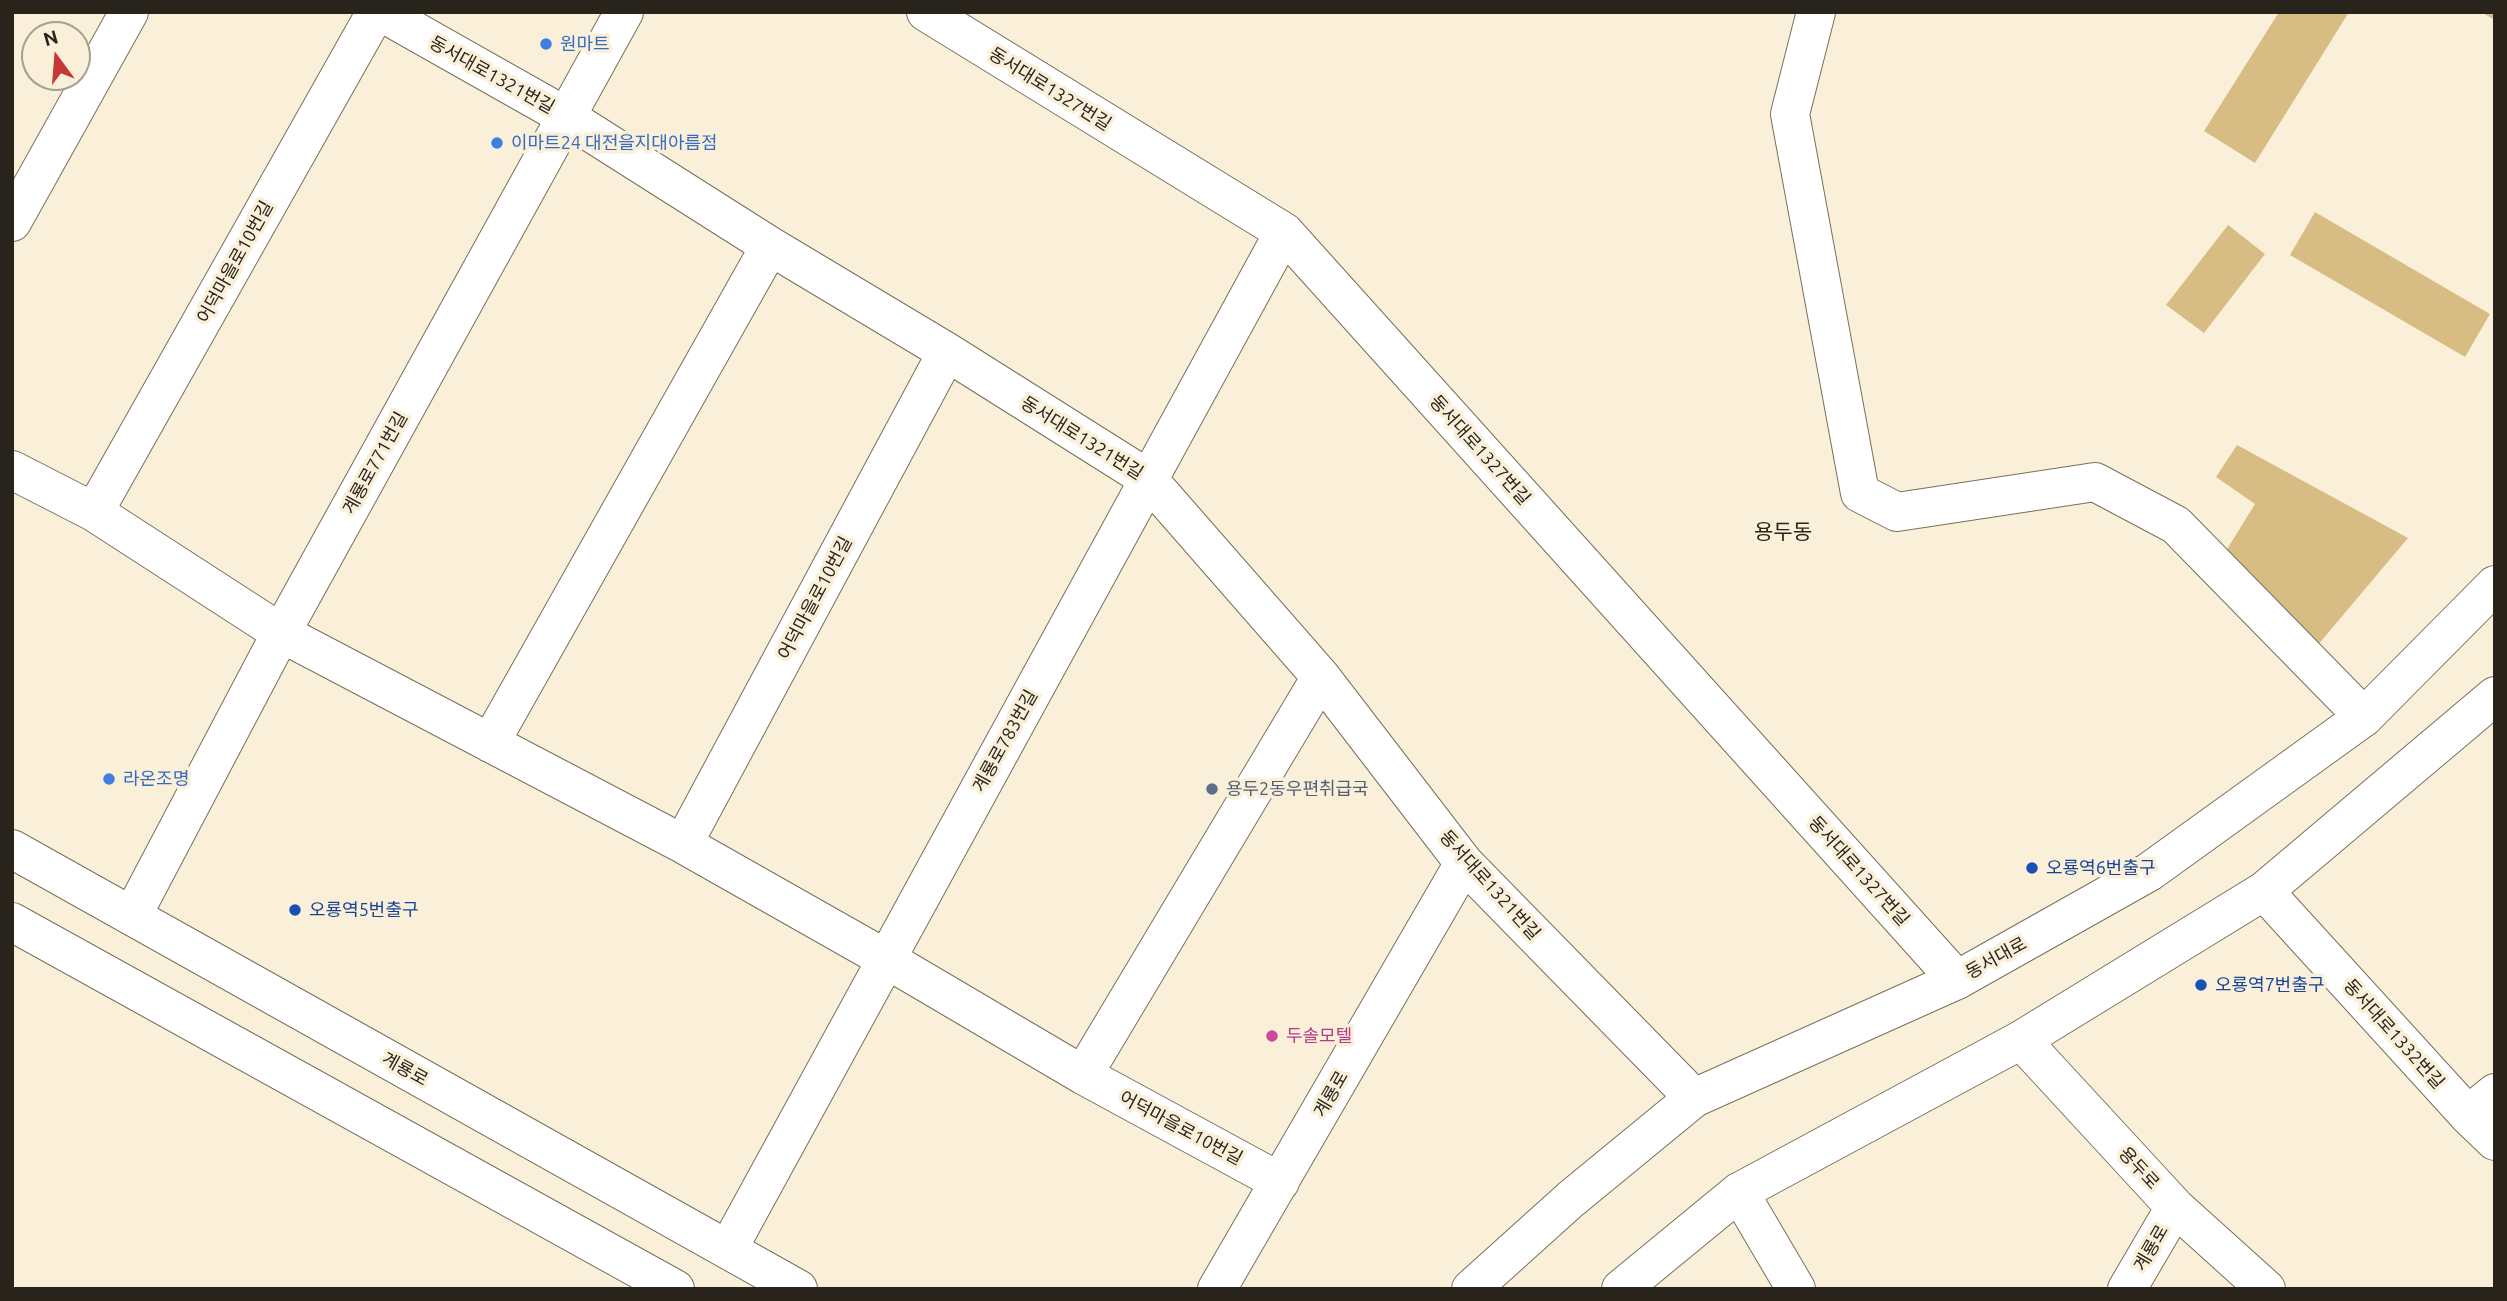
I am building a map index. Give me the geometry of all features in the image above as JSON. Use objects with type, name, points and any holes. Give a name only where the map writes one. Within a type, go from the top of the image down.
[{"type":"street","points":[[12,222],[129,12]]},
{"type":"street","name":"동서대로1321번길","points":[[379,12],[565,116],[770,246],[947,352],[1147,478],[1321,677],[1464,863],[1694,1098]]},
{"type":"street","name":"어덕마을로10번길","points":[[94,512],[379,12]]},
{"type":"street","name":"계룡로771번길","points":[[132,916],[281,633],[624,12]]},
{"type":"street","name":"동서대로1327번길","points":[[926,12],[1284,232],[1957,980]]},
{"type":"street","points":[[1816,12],[1790,114],[1860,493],[1897,512],[2095,482],[2176,525],[2364,717]]},
{"type":"street","name":"계룡로783번길","points":[[728,1250],[1147,478],[1284,232]]},
{"type":"street","points":[[490,743],[770,246]]},
{"type":"street","name":"어덕마을로10번길","points":[[683,844],[947,352]]},
{"type":"street","name":"어덕마을로10번길","points":[[12,470],[94,512],[281,633],[683,844],[1083,1074],[1280,1182]]},
{"type":"street","name":"동서대로","points":[[1471,1289],[1571,1199],[1694,1098],[1957,980],[2149,873],[2364,717],[2495,585]]},
{"type":"street","points":[[1083,1074],[1321,677]]},
{"type":"street","points":[[1621,1289],[1739,1192],[2021,1040],[2264,891],[2495,696]]},
{"type":"street","name":"계룡로","points":[[12,849],[798,1289]]},
{"type":"street","name":"계룡로","points":[[1217,1289],[1464,863]]},
{"type":"street","name":"동서대로1332번길","points":[[2264,891],[2486,1116]]},
{"type":"street","points":[[12,922],[675,1289]]},
{"type":"street","name":"용두로","points":[[2021,1040],[2175,1207],[2266,1289]]},
{"type":"street","points":[[1739,1192],[1796,1289]]},
{"type":"street","name":"계룡로","points":[[2127,1289],[2175,1207]]},
{"type":"building","points":[[2279,12],[2349,12],[2255,163],[2204,131]]},
{"type":"building","points":[[2481,12],[2495,12],[2495,20]]},
{"type":"building","points":[[2315,212],[2490,314],[2465,357],[2290,255]]},
{"type":"building","points":[[2228,225],[2265,254],[2204,333],[2166,305]]},
{"type":"building","points":[[2237,445],[2408,538],[2317,646],[2224,554],[2255,504],[2216,477]]},
{"type":"place","name":"원마트","points":[[546,44]]},
{"type":"place","name":"이마트24 대전을지대아름점","points":[[497,143]]},
{"type":"place","name":"라온조명","points":[[109,779]]},
{"type":"place","name":"용두2동우편취급국","points":[[1212,789]]},
{"type":"place","name":"오룡역6번출구","points":[[2032,868]]},
{"type":"place","name":"오룡역5번출구","points":[[295,910]]},
{"type":"place","name":"오룡역7번출구","points":[[2201,985]]},
{"type":"place","name":"두솔모텔","points":[[1272,1036]]},
{"type":"district","name":"용두동","points":[[1783,532]]}]
